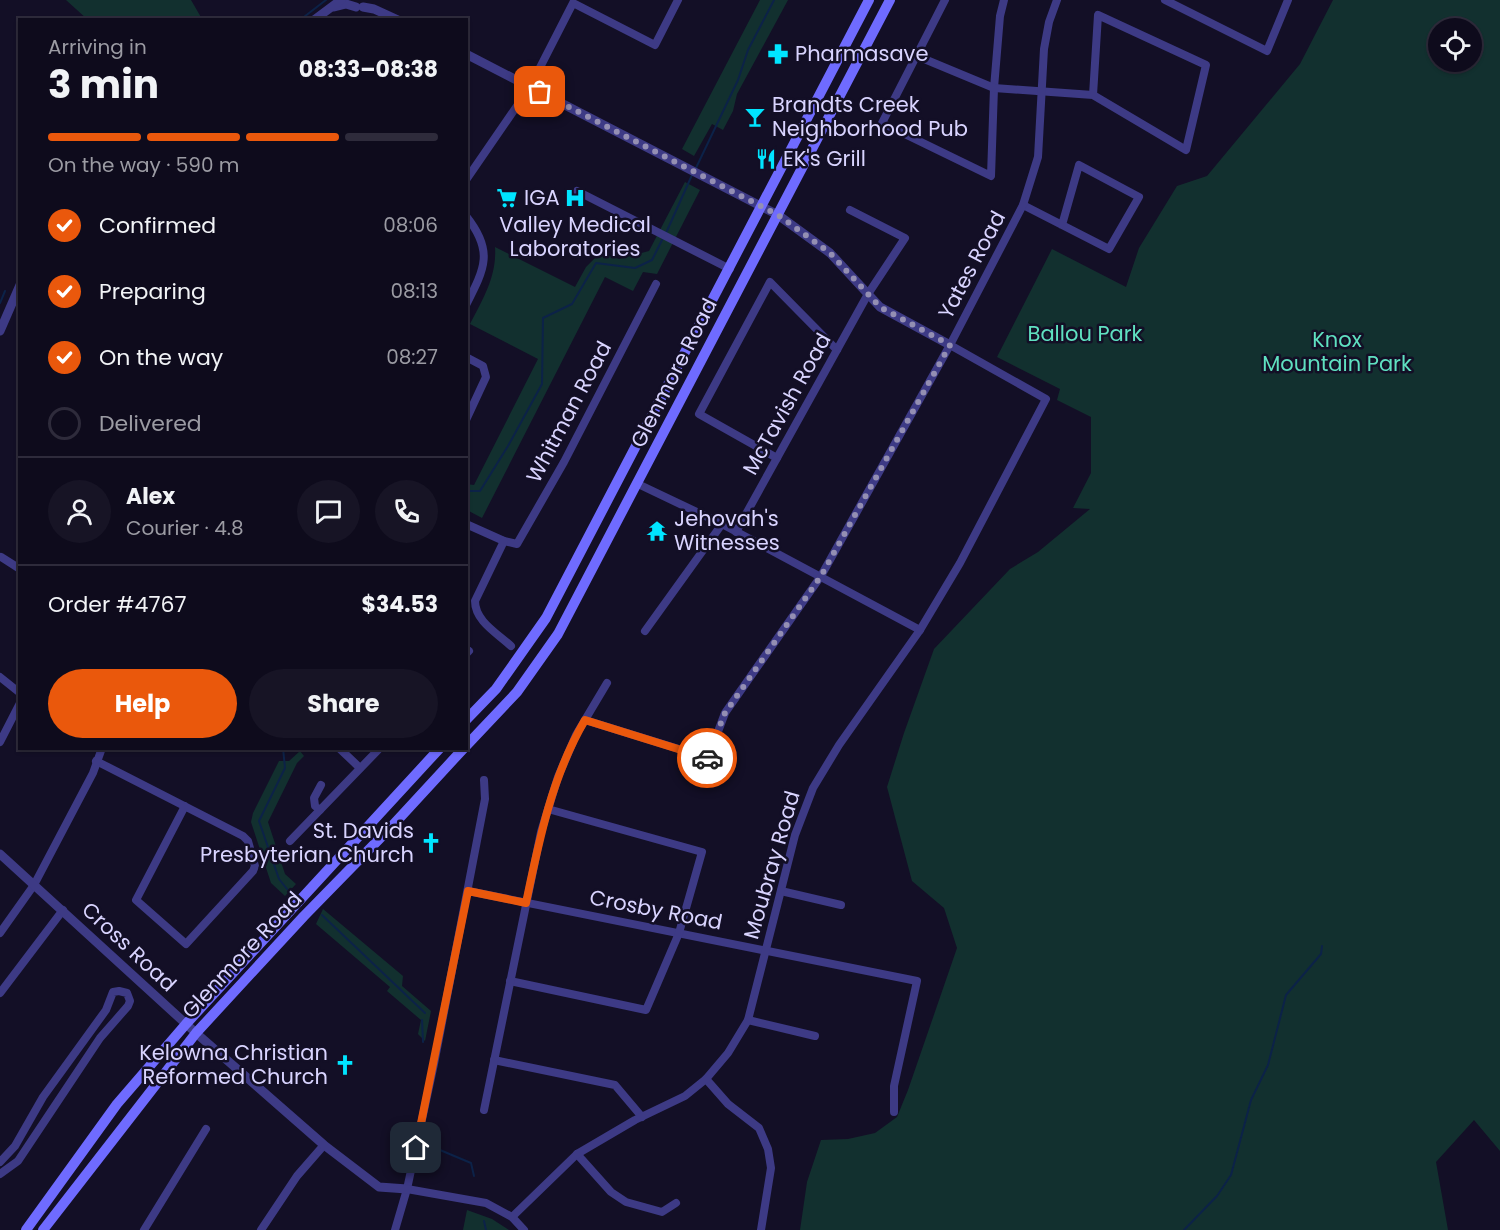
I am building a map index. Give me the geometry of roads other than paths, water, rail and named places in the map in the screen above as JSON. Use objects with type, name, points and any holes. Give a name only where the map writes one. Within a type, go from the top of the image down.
[{"type":"main road","name":"Glenmore Road","points":[[468,718],[496,689],[546,618],[869,0]]},
{"type":"main road","name":"Glenmore Road","points":[[468,744],[517,692],[558,634],[890,0]]},
{"type":"main road","name":"Glenmore Road","points":[[26,1230],[117,1104],[186,1024],[438,750]]},
{"type":"main road","name":"Glenmore Road","points":[[43,1230],[196,1033],[462,750]]},
{"type":"street","points":[[316,18],[341,0]]},
{"type":"street","points":[[468,177],[530,87],[573,3],[655,45],[678,0]]},
{"type":"street","points":[[945,0],[917,56],[994,88],[1094,95],[1186,150],[1206,64],[1098,15],[1094,95]]},
{"type":"street","points":[[994,88],[999,16],[1004,0]]},
{"type":"street","name":"Yates Road","points":[[585,720],[708,758],[725,713],[821,576],[950,345],[1023,205],[1038,157],[1044,49],[1049,22],[1057,0]]},
{"type":"street","points":[[1165,0],[1267,51],[1288,0]]},
{"type":"street","points":[[326,9],[363,3],[396,18]]},
{"type":"street","points":[[468,55],[778,215],[830,253],[880,307],[950,345]]},
{"type":"street","name":"Yates Road","points":[[917,56],[882,123],[991,176],[994,88]]},
{"type":"street","name":"Yates Road","points":[[1023,205],[1062,225],[1109,249],[1139,197],[1079,165],[1062,225]]},
{"type":"street","points":[[577,191],[730,269]]},
{"type":"street","name":"McTavish Road","points":[[736,532],[868,294],[905,238],[850,210]]},
{"type":"street","points":[[468,218],[478,231],[485,256],[479,280],[468,301]]},
{"type":"street","points":[[777,458],[699,414],[770,282],[837,350]]},
{"type":"street","name":"Whitman Road","points":[[504,541],[517,544],[564,462],[656,284]]},
{"type":"street","points":[[0,331],[18,290]]},
{"type":"street","name":"Moubray Road","points":[[512,1217],[577,1155],[642,1117],[685,1096],[706,1079],[728,1053],[748,1020],[795,835],[813,788],[839,745],[920,630],[960,563],[1046,399],[950,345]]},
{"type":"street","points":[[468,358],[483,366],[486,377],[468,416]]},
{"type":"street","points":[[638,484],[722,524],[920,630]]},
{"type":"street","points":[[645,632],[722,524]]},
{"type":"street","points":[[468,525],[504,541],[475,601],[475,609],[480,618],[511,645]]},
{"type":"street","points":[[1,557],[18,568]]},
{"type":"street","points":[[0,677],[18,691]]},
{"type":"street","points":[[484,1110],[541,832],[558,777],[576,735],[607,683]]},
{"type":"street","points":[[0,742],[18,707]]},
{"type":"street","points":[[0,933],[34,885],[93,773],[101,750]]},
{"type":"street","points":[[341,750],[360,768]]},
{"type":"street","points":[[290,841],[378,750]]},
{"type":"street","points":[[96,761],[243,836],[248,841],[255,866],[253,870],[186,944],[136,900],[184,806]]},
{"type":"street","points":[[395,1230],[407,1189],[468,891],[485,799],[484,780]]},
{"type":"street","points":[[320,810],[315,806],[314,798],[321,786]]},
{"type":"street","points":[[510,981],[646,1010],[680,933],[702,852],[548,809]]},
{"type":"street","name":"Cross Road","points":[[0,854],[196,1033],[324,1145],[379,1187],[407,1189]]},
{"type":"street","name":"Crosby Road","points":[[468,891],[917,981],[894,1086],[894,1112]]},
{"type":"street","points":[[781,891],[841,905]]},
{"type":"street","points":[[0,993],[63,910]]},
{"type":"street","points":[[0,1162],[15,1146],[43,1098],[109,1003],[113,993],[119,991],[127,993],[130,1001],[100,1038],[18,1161],[0,1174]]},
{"type":"street","points":[[109,1003],[116,1011],[122,1011]]},
{"type":"street","points":[[748,1020],[815,1036]]},
{"type":"street","points":[[494,1060],[615,1085],[642,1117]]},
{"type":"street","points":[[706,1079],[728,1104],[759,1128],[768,1149],[771,1168],[761,1230]]},
{"type":"street","points":[[38,1109],[48,1115]]},
{"type":"street","points":[[144,1230],[206,1129]]},
{"type":"street","points":[[261,1230],[297,1176],[324,1145]]},
{"type":"street","points":[[577,1155],[611,1192],[626,1202],[662,1212],[676,1203]]},
{"type":"street","points":[[407,1189],[486,1203],[512,1217],[524,1230]]},
{"type":"waterway","points":[[303,18],[326,0]]},
{"type":"waterway","points":[[695,170],[738,80],[748,50],[774,0]]},
{"type":"waterway","points":[[666,233],[692,175]]},
{"type":"waterway","points":[[468,491],[480,491],[542,384],[543,318],[572,304],[596,263],[635,268],[652,260],[663,238]]},
{"type":"waterway","points":[[0,303],[5,291]]},
{"type":"waterway","points":[[283,750],[285,768],[259,821],[279,879],[287,889]]},
{"type":"waterway","points":[[322,915],[425,1013]]},
{"type":"waterway","points":[[1184,1230],[1217,1196],[1231,1175],[1251,1100],[1268,1065],[1286,995],[1321,954],[1322,946]]},
{"type":"waterway","points":[[422,1020],[423,1042]]},
{"type":"waterway","points":[[428,1145],[471,1163],[474,1176]]},
{"type":"waterway","points":[[484,1221],[486,1230]]},
{"type":"place","name":"Pharmasave","points":[[778,54]]},
{"type":"place","name":"Brandts Creek Neighborhood Pub","points":[[755,117]]},
{"type":"place","name":"EK's Grill","points":[[766,159]]},
{"type":"place","name":"IGA","points":[[507,198]]},
{"type":"place","name":"Valley Medical Laboratories","points":[[575,198]]},
{"type":"place","name":"Jehovah's Witnesses","points":[[657,531]]},
{"type":"place","name":"St. Davids Presbyterian Church","points":[[431,843]]},
{"type":"place","name":"Kelowna Christian Reformed Church","points":[[345,1065]]},
{"type":"park label","name":"Ballou Park","points":[[1085,334]]},
{"type":"park label","name":"Knox Mountain Park","points":[[1337,352]]}]
